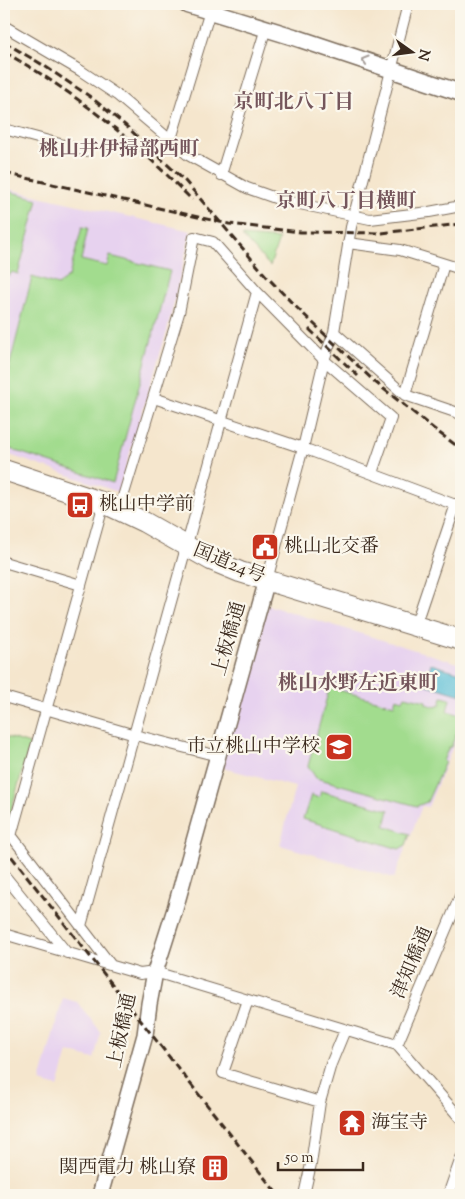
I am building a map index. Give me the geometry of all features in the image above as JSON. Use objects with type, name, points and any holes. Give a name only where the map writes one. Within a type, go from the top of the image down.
[{"type":"highway","name":"国道24号","points":[[4,470],[112,506],[211,560],[267,580],[461,640]]},
{"type":"main road","points":[[186,4],[266,28],[461,93]]},
{"type":"street","name":"上板橋通","points":[[100,1195],[145,1035],[156,972],[176,909],[303,448],[324,360],[334,332],[348,243],[408,4]]},
{"type":"street","points":[[171,139],[210,11]]},
{"type":"street","points":[[4,26],[81,71],[117,96],[188,155],[247,188],[281,200],[370,219],[461,206]]},
{"type":"street","points":[[221,174],[266,28]]},
{"type":"street","points":[[4,129],[86,150]]},
{"type":"street","points":[[11,836],[81,585],[154,398],[179,313],[194,237],[213,242],[256,292],[324,360],[391,418],[372,473]]},
{"type":"street","points":[[348,243],[400,250],[461,270]]},
{"type":"street","points":[[405,395],[444,264]]},
{"type":"street","points":[[81,926],[256,292]]},
{"type":"street","points":[[334,332],[405,395],[461,414]]},
{"type":"street","points":[[154,398],[303,448],[458,506],[415,626]]},
{"type":"street","points":[[4,562],[81,585]]},
{"type":"street","points":[[4,697],[135,735],[218,756]]},
{"type":"street","points":[[4,826],[110,964]]},
{"type":"street","points":[[4,875],[67,953]]},
{"type":"street","name":"津知橋通","points":[[398,1045],[461,894]]},
{"type":"street","points":[[4,934],[140,974],[156,972],[398,1045],[461,1119]]},
{"type":"street","points":[[248,1000],[223,1073],[320,1102]]},
{"type":"street","points":[[304,1195],[312,1164],[320,1102],[345,1030]]},
{"type":"street","points":[[448,1195],[461,1158]]},
{"type":"shaded area","points":[[4,188],[191,231],[167,331],[118,492],[4,453]]},
{"type":"shaded area","name":"市立桃山中学校","points":[[267,605],[461,664],[461,727],[428,807],[422,806],[394,878],[280,845],[295,787],[220,767]]},
{"type":"shaded area","points":[[63,998],[77,1002],[101,1032],[94,1059],[68,1052],[58,1087],[40,1082]]},
{"type":"green space","points":[[4,190],[38,199],[18,274],[12,272],[10,275],[4,274]]},
{"type":"green space","points":[[82,227],[88,228],[81,260],[107,266],[110,256],[170,271],[113,483],[4,447],[4,387],[32,277],[58,285],[69,276]]},
{"type":"green space","points":[[242,236],[279,239],[270,266]]},
{"type":"green space","points":[[332,678],[336,680],[335,689],[394,705],[396,698],[403,700],[405,696],[426,701],[426,704],[437,707],[438,704],[440,705],[442,697],[450,699],[447,711],[461,715],[461,722],[427,802],[417,806],[316,778],[308,766]]},
{"type":"green space","points":[[4,736],[30,744],[8,821],[4,821]]},
{"type":"green space","points":[[321,791],[389,810],[385,826],[410,834],[406,845],[399,849],[303,819],[311,795],[319,798]]},
{"type":"water","points":[[431,664],[461,673],[461,695],[425,684]]},
{"type":"railway","points":[[4,42],[43,65],[92,98],[126,126],[185,181],[268,278],[294,305],[375,382],[461,449]]},
{"type":"railway","points":[[4,52],[79,100],[127,138],[192,200]]},
{"type":"railway","points":[[4,173],[229,224],[301,232],[381,233],[461,224]]},
{"type":"railway","points":[[309,329],[358,376]]},
{"type":"railway","points":[[4,847],[278,1195]]},
{"type":"place","name":"桃山中学前","points":[[80,505]]},
{"type":"place","name":"桃山北交番","points":[[265,547]]},
{"type":"place","name":"市立桃山中学校","points":[[339,747]]},
{"type":"place","name":"海宝寺","points":[[352,1123]]},
{"type":"place","name":"関西電力 桃山寮","points":[[215,1168]]},
{"type":"district","name":"京町北八丁目","points":[[294,103]]},
{"type":"district","name":"桃山井伊掃部西町","points":[[119,150]]},
{"type":"district","name":"京町八丁目横町","points":[[346,202]]},
{"type":"district","name":"桃山水野左近東町","points":[[358,684]]}]
